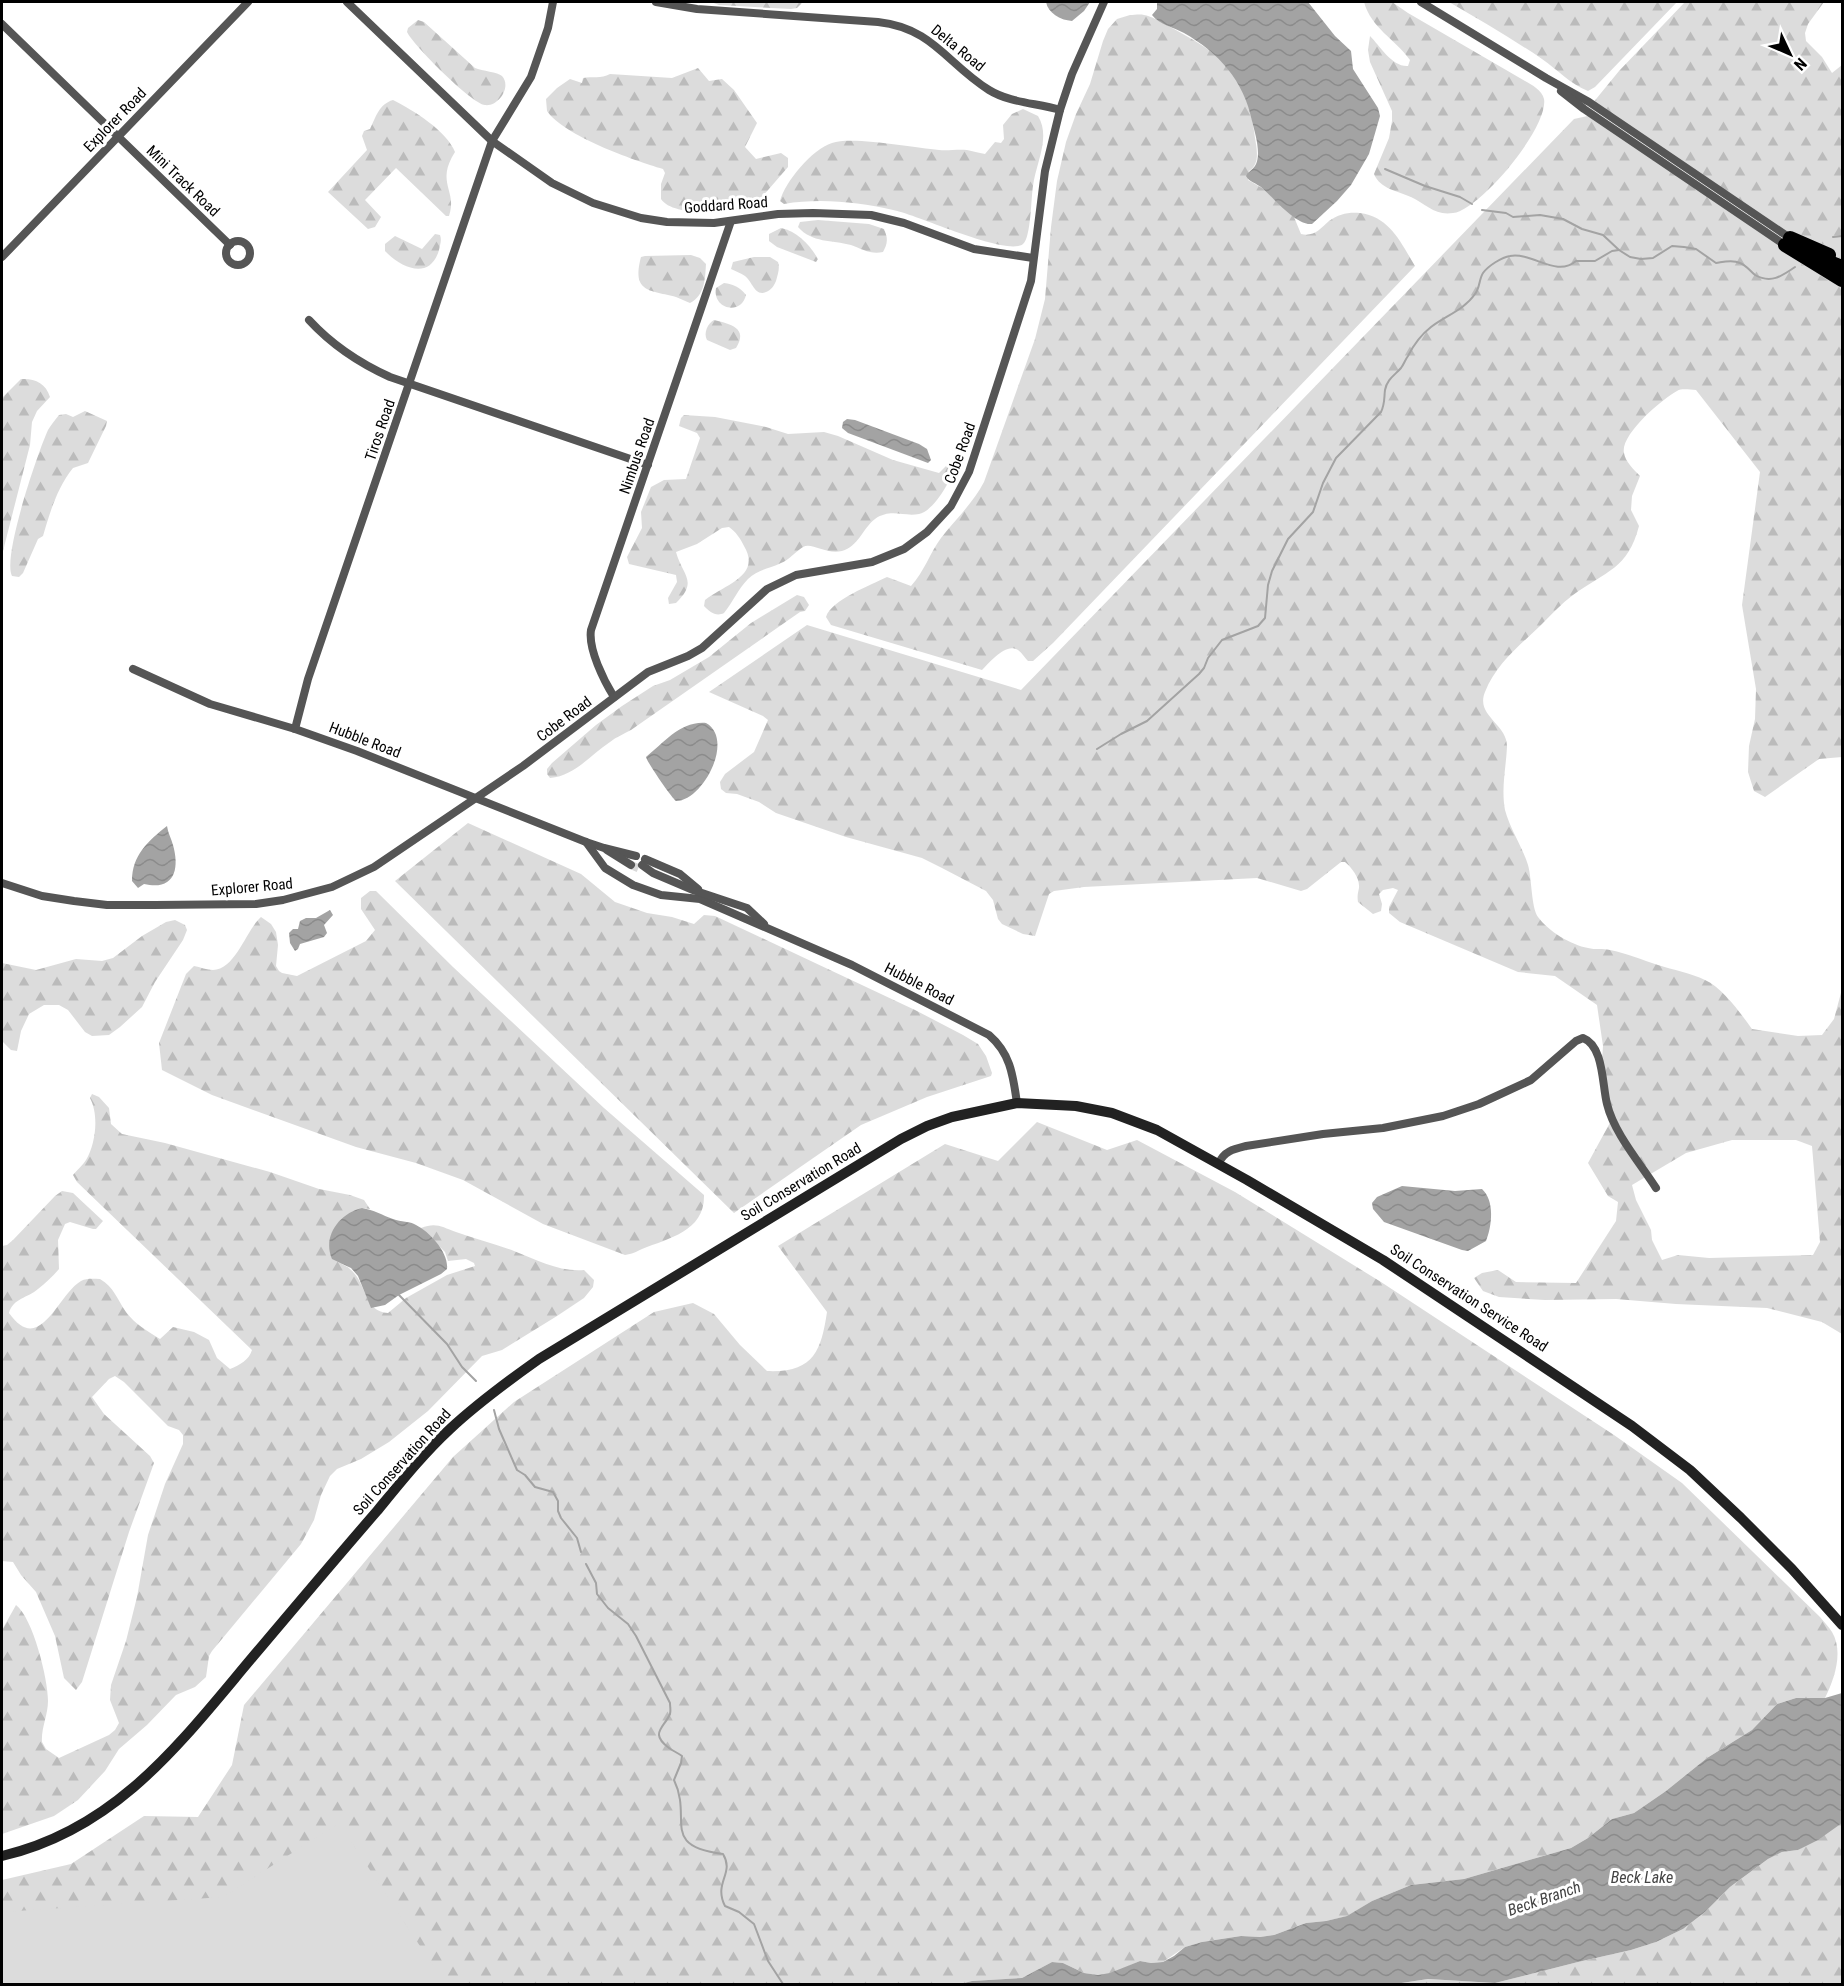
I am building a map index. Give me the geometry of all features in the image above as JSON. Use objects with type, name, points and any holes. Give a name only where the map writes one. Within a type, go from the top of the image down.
[{"type":"highway","points":[[1788,242],[1842,258]]},
{"type":"highway","points":[[1788,242],[1816,257],[1842,267]]},
{"type":"highway","points":[[1788,242],[1842,274]]},
{"type":"highway","points":[[1788,242],[1842,280]]},
{"type":"main road","name":"Soil Conservation Service Road","points":[[1017,1103],[1076,1106],[1112,1113],[1157,1131],[1219,1163],[1411,1277],[1669,1453],[1741,1518],[1792,1569],[1842,1625]]},
{"type":"main road","name":"Soil Conservation Road","points":[[2,1856],[42,1844],[69,1832],[93,1818],[138,1785],[188,1733],[423,1456],[447,1431],[505,1382],[902,1139],[927,1126],[952,1117],[1017,1103]]},
{"type":"street","name":"Explorer Road","points":[[2,257],[248,2]]},
{"type":"street","name":"Goddard Road","points":[[347,2],[492,141],[552,183],[593,203],[641,218],[668,222],[731,221],[778,214],[871,215],[904,223],[974,249],[1033,258]]},
{"type":"street","name":"Tiros Road","points":[[295,729],[308,679],[492,141],[531,77],[548,28],[554,2]]},
{"type":"street","name":"Delta Road","points":[[656,2],[697,9],[898,25],[924,36],[994,93],[1060,110]]},
{"type":"street","name":"Cobe Road","points":[[477,798],[545,751],[648,672],[702,648],[755,598],[780,581],[804,573],[856,565],[889,555],[915,542],[939,521],[956,499],[969,472],[1026,298],[1031,281],[1045,171],[1060,110],[1072,74],[1104,2]]},
{"type":"street","points":[[1421,2],[1589,102],[1788,242]]},
{"type":"street","name":"Mini Track Road","points":[[2,24],[230,245]]},
{"type":"street","name":"Nimbus Road","points":[[614,697],[605,682],[590,637],[731,221]]},
{"type":"street","points":[[309,320],[335,345],[366,366],[409,384],[648,465]]},
{"type":"street","name":"Hubble Road","points":[[132,669],[210,704],[295,729],[357,751],[604,848],[634,861],[613,855],[604,848]]},
{"type":"street","name":"Explorer Road","points":[[2,883],[42,896],[106,905],[255,904],[283,900],[332,887],[358,876],[477,798]]},
{"type":"street","name":"Hubble Road","points":[[586,842],[605,868],[633,885],[661,895],[700,898],[852,965],[989,1035],[1006,1052],[1011,1064],[1017,1103]]},
{"type":"street","name":"Hubble Road","points":[[704,893],[680,874],[642,864],[653,873],[704,893],[747,908],[767,928]]},
{"type":"street","points":[[1219,1163],[1230,1150],[1246,1146],[1412,1124],[1479,1104],[1531,1080],[1572,1044],[1583,1038],[1590,1041],[1598,1052],[1607,1106],[1612,1119],[1656,1188]]},
{"type":"green space","points":[[711,2],[803,2],[797,8],[791,9],[719,5]]},
{"type":"green space","points":[[1364,2],[1392,2],[1531,84],[1543,96],[1543,112],[1525,147],[1495,183],[1465,208],[1453,213],[1441,213],[1390,189],[1380,183],[1374,174],[1389,138],[1392,111],[1370,62],[1368,50],[1370,36],[1397,63],[1408,66],[1410,60],[1372,19]]},
{"type":"green space","points":[[1449,2],[1677,2],[1595,87],[1588,91],[1570,81],[1519,44]]},
{"type":"green space","points":[[1685,2],[1824,2],[1808,24],[1805,33],[1806,41],[1822,57],[1832,73],[1842,65],[1842,259],[1805,246],[1592,104],[1619,71]]},
{"type":"green space","points":[[1130,15],[1147,16],[1165,24],[1203,46],[1228,67],[1243,91],[1252,122],[1257,156],[1255,165],[1249,171],[1248,180],[1262,188],[1294,217],[1301,234],[1313,233],[1329,221],[1344,214],[1370,215],[1387,225],[1415,266],[1053,643],[1033,661],[1028,661],[1013,648],[998,654],[982,670],[831,625],[826,617],[829,611],[843,599],[862,589],[887,577],[911,586],[920,575],[941,538],[970,504],[984,482],[1035,339],[1045,299],[1057,181],[1066,142],[1090,84],[1108,29],[1117,19]]},
{"type":"green space","points":[[418,20],[424,22],[475,68],[502,76],[505,85],[499,100],[490,105],[478,102],[443,73],[407,32],[408,28]]},
{"type":"green space","points":[[698,68],[709,81],[722,79],[734,90],[757,123],[745,147],[756,159],[781,153],[788,158],[788,167],[755,205],[720,212],[705,212],[678,209],[668,205],[661,199],[661,184],[665,173],[663,169],[583,138],[556,120],[547,111],[546,99],[570,79],[582,83],[583,78],[610,74],[672,78]]},
{"type":"green space","points":[[393,100],[428,122],[451,144],[455,152],[449,163],[447,179],[451,207],[449,216],[446,216],[396,168],[365,200],[381,217],[375,227],[368,229],[328,192],[367,150],[362,136],[364,131],[370,129],[381,108]]},
{"type":"green space","points":[[1023,109],[1038,116],[1042,124],[1043,141],[1033,186],[1028,234],[1023,244],[999,245],[905,213],[880,207],[811,201],[784,204],[780,201],[787,185],[800,167],[824,146],[842,141],[854,141],[939,150],[967,150],[985,154],[995,142],[1001,143],[1004,139],[1003,125],[1012,114]]},
{"type":"green space","points":[[1592,115],[1842,280],[1842,757],[1819,759],[1765,797],[1754,791],[1748,772],[1749,746],[1755,719],[1756,689],[1742,605],[1760,472],[1696,390],[1684,389],[1670,395],[1643,418],[1628,437],[1624,453],[1630,465],[1640,476],[1632,496],[1631,510],[1639,526],[1629,552],[1614,568],[1564,602],[1516,648],[1495,673],[1483,700],[1488,714],[1506,739],[1503,794],[1505,810],[1528,865],[1536,912],[1538,917],[1554,932],[1567,941],[1581,946],[1622,953],[1705,980],[1725,995],[1752,1029],[1798,1036],[1822,1035],[1834,1019],[1842,989],[1842,1334],[1822,1322],[1767,1308],[1616,1299],[1545,1300],[1499,1297],[1483,1291],[1474,1278],[1482,1273],[1498,1270],[1516,1282],[1576,1283],[1616,1221],[1618,1202],[1608,1196],[1588,1163],[1612,1119],[1601,1075],[1603,1046],[1597,1005],[1555,976],[1518,972],[1400,922],[1389,913],[1389,907],[1398,890],[1393,888],[1383,890],[1379,894],[1382,904],[1381,911],[1373,914],[1358,902],[1357,877],[1345,862],[1341,862],[1307,889],[1301,891],[1257,878],[1084,887],[1054,891],[1049,894],[1035,936],[1023,934],[1002,924],[998,919],[993,900],[986,891],[922,858],[846,837],[776,813],[759,802],[737,794],[726,793],[721,789],[720,782],[725,774],[754,752],[768,720],[709,692],[807,625],[1021,690],[1574,119]],"holes":[[[1732,1140],[1796,1140],[1812,1146],[1820,1242],[1813,1255],[1709,1258],[1678,1255],[1662,1260],[1652,1240],[1651,1230],[1636,1200],[1632,1185],[1686,1153]]]},
{"type":"green space","points":[[818,220],[869,224],[884,229],[887,240],[885,249],[883,252],[874,253],[851,245],[810,236],[798,227],[800,222]]},
{"type":"green space","points":[[781,228],[802,239],[818,259],[816,262],[777,247],[769,241],[769,234]]},
{"type":"green space","points":[[435,234],[440,235],[441,242],[435,260],[429,266],[415,268],[407,266],[385,251],[385,244],[395,236],[422,249]]},
{"type":"green space","points":[[691,255],[700,258],[706,264],[699,296],[690,303],[652,291],[641,284],[639,269],[641,257]]},
{"type":"green space","points":[[754,257],[770,257],[778,262],[776,281],[766,292],[759,292],[745,276],[731,269],[733,262]]},
{"type":"green space","points":[[724,283],[736,286],[746,295],[739,306],[728,307],[718,301],[716,288]]},
{"type":"green space","points":[[714,320],[731,325],[739,331],[740,336],[736,348],[730,350],[707,340],[707,328]]},
{"type":"green space","points":[[21,379],[39,382],[46,388],[50,397],[37,411],[32,422],[30,445],[2,555],[2,398]]},
{"type":"green space","points":[[85,411],[107,421],[106,426],[88,463],[73,468],[58,492],[43,536],[38,539],[23,573],[19,577],[12,576],[10,565],[16,527],[48,430],[59,415],[66,414],[73,417]]},
{"type":"green space","points":[[684,415],[715,417],[766,427],[788,434],[824,432],[893,460],[939,473],[955,459],[955,465],[938,499],[925,512],[913,515],[892,513],[881,516],[871,523],[852,546],[842,551],[836,552],[811,546],[803,547],[784,562],[760,571],[748,579],[724,613],[716,614],[704,606],[705,600],[738,579],[748,565],[748,556],[744,546],[738,535],[729,527],[722,528],[697,544],[676,552],[688,583],[687,589],[676,603],[669,604],[668,598],[677,582],[676,575],[629,564],[627,557],[642,528],[641,512],[651,487],[664,480],[686,479],[700,438],[697,433],[679,426]]},
{"type":"green space","points":[[797,595],[804,597],[809,605],[805,611],[800,612],[631,730],[612,740],[575,769],[550,778],[547,774],[547,769],[552,763],[622,706],[653,686],[670,680],[709,657],[751,623]]},
{"type":"green space","points":[[468,823],[581,874],[615,902],[647,913],[672,917],[694,924],[704,915],[715,916],[915,1010],[978,1044],[986,1056],[991,1076],[927,1097],[861,1125],[734,1213],[395,881]]},
{"type":"green space","points":[[370,891],[376,891],[453,967],[604,1108],[704,1195],[699,1217],[692,1225],[674,1237],[625,1255],[543,1224],[463,1180],[416,1163],[356,1147],[212,1095],[162,1070],[159,1043],[186,974],[194,966],[213,970],[228,963],[261,917],[271,924],[276,932],[278,945],[276,966],[279,971],[297,976],[366,941],[375,930],[361,909],[361,898]]},
{"type":"green space","points":[[175,920],[185,925],[187,930],[183,940],[155,982],[142,1007],[109,1035],[92,1036],[85,1032],[68,1010],[59,1005],[44,1005],[29,1014],[21,1031],[17,1051],[11,1050],[2,1041],[2,963],[36,970],[76,959],[102,961],[113,958],[142,936],[166,922]]},
{"type":"green space","points":[[92,1094],[99,1097],[109,1108],[111,1124],[122,1134],[165,1143],[270,1172],[319,1189],[364,1200],[370,1209],[362,1208],[342,1264],[357,1276],[368,1300],[379,1311],[388,1313],[406,1298],[447,1275],[475,1266],[466,1259],[448,1261],[445,1252],[421,1228],[431,1225],[507,1248],[557,1267],[584,1270],[594,1280],[593,1287],[584,1298],[502,1350],[482,1356],[428,1411],[389,1442],[361,1459],[337,1469],[330,1476],[321,1495],[314,1520],[301,1544],[212,1651],[206,1677],[195,1687],[176,1695],[147,1725],[119,1749],[105,1771],[78,1800],[54,1816],[2,1834],[2,1630],[16,1605],[34,1635],[45,1679],[48,1701],[42,1742],[46,1749],[59,1758],[115,1730],[119,1723],[110,1700],[111,1685],[126,1641],[137,1597],[148,1535],[165,1484],[183,1444],[183,1435],[179,1430],[168,1426],[124,1382],[115,1376],[109,1379],[92,1397],[104,1414],[150,1456],[154,1463],[129,1532],[82,1682],[76,1690],[64,1678],[55,1636],[36,1592],[13,1562],[2,1561],[2,1246],[13,1240],[55,1196],[62,1191],[73,1193],[103,1221],[96,1229],[70,1222],[65,1224],[58,1240],[59,1269],[41,1287],[17,1301],[11,1308],[9,1313],[20,1325],[30,1328],[39,1326],[81,1281],[100,1279],[112,1290],[133,1320],[160,1339],[173,1327],[194,1332],[209,1340],[217,1358],[230,1369],[244,1362],[252,1350],[77,1182],[73,1175],[86,1160],[94,1137],[95,1112],[90,1098]]},
{"type":"green space","points":[[1037,1122],[1107,1150],[1137,1140],[1235,1192],[1381,1282],[1614,1435],[1682,1483],[1831,1630],[1836,1640],[1837,1657],[1832,1683],[1825,1698],[1796,1698],[1777,1704],[1752,1730],[1707,1758],[1666,1791],[1634,1813],[1612,1819],[1571,1848],[1464,1879],[1411,1885],[1372,1901],[1348,1916],[1306,1923],[1274,1935],[1241,1936],[1202,1942],[1185,1947],[1163,1962],[1140,1961],[1110,1974],[1084,1973],[1063,1963],[1052,1962],[1022,1978],[972,1981],[960,1984],[2,1984],[2,1880],[71,1864],[144,1816],[198,1817],[232,1765],[244,1705],[453,1457],[514,1402],[654,1312],[693,1303],[714,1314],[740,1345],[767,1371],[783,1371],[805,1364],[818,1349],[827,1312],[778,1246],[945,1144],[998,1161]]},
{"type":"green space","points":[[339,1823],[445,1984],[2,1984],[2,1912],[223,1897]]},
{"type":"green space","points":[[1842,1823],[1842,1984],[1395,1984],[1428,1979],[1495,1983],[1656,1942],[1683,1929],[1705,1912],[1730,1887],[1768,1859],[1782,1852],[1798,1850]]},
{"type":"water","points":[[1046,2],[1090,2],[1084,11],[1072,21],[1055,15]]},
{"type":"water","points":[[1157,2],[1308,2],[1335,36],[1351,51],[1353,69],[1378,108],[1380,116],[1369,154],[1351,185],[1312,224],[1292,216],[1261,187],[1247,178],[1246,176],[1257,161],[1258,150],[1243,93],[1219,59],[1197,41],[1167,26],[1152,15],[1157,9]]},
{"type":"water","points":[[847,419],[919,444],[927,449],[931,460],[928,463],[848,433],[842,428],[843,422]]},
{"type":"water","points":[[697,723],[706,723],[714,731],[717,742],[712,768],[696,791],[676,801],[646,757],[680,729]]},
{"type":"water","points":[[167,826],[175,854],[175,870],[168,881],[162,884],[144,884],[138,888],[132,881],[138,856],[142,849]]},
{"type":"water","points":[[330,910],[333,915],[324,925],[327,933],[324,937],[300,944],[295,951],[290,943],[289,933],[293,929],[298,929],[300,921],[306,918],[316,918]]},
{"type":"water","points":[[1402,1186],[1455,1191],[1482,1189],[1491,1207],[1490,1228],[1486,1241],[1468,1251],[1462,1250],[1384,1222],[1373,1209],[1372,1203],[1377,1197]]},
{"type":"water","points":[[362,1208],[421,1228],[442,1250],[447,1269],[385,1305],[371,1308],[358,1276],[351,1268],[332,1259],[329,1242],[340,1220]]},
{"type":"water","name":"Beck Lake","points":[[1842,1693],[1842,1823],[1818,1840],[1798,1850],[1782,1852],[1768,1859],[1730,1887],[1705,1912],[1683,1929],[1656,1942],[1495,1983],[1428,1979],[1395,1984],[960,1984],[972,1981],[1022,1978],[1052,1962],[1063,1963],[1084,1973],[1098,1975],[1110,1973],[1140,1961],[1163,1962],[1185,1947],[1202,1942],[1241,1936],[1274,1935],[1306,1923],[1347,1916],[1372,1901],[1411,1885],[1464,1879],[1571,1848],[1612,1819],[1634,1813],[1666,1791],[1707,1758],[1752,1730],[1777,1704],[1796,1698],[1825,1698]]},
{"type":"waterway","points":[[1385,169],[1425,186],[1460,197],[1472,204]]},
{"type":"waterway","points":[[1482,210],[1506,213],[1513,217],[1540,215],[1563,219],[1582,229],[1603,235],[1630,257],[1653,258],[1672,246],[1684,247],[1696,249],[1716,263],[1737,262],[1755,275],[1766,279],[1781,276],[1795,267]]},
{"type":"waterway","points":[[1833,237],[1842,236]]},
{"type":"waterway","points":[[1097,749],[1147,721],[1199,674],[1222,640],[1258,626],[1265,618],[1268,585],[1272,571],[1288,539],[1313,512],[1323,483],[1336,458],[1381,412],[1388,383],[1401,368],[1418,340],[1431,327],[1471,300],[1477,292],[1485,270],[1499,260],[1510,256],[1527,257],[1560,267],[1568,266],[1576,261],[1595,261],[1612,251],[1619,250]]},
{"type":"waterway","points":[[399,1295],[447,1344],[462,1367],[476,1381]]},
{"type":"waterway","points":[[494,1410],[499,1429],[517,1470],[525,1475],[535,1487],[553,1492],[558,1501],[561,1518],[577,1538],[581,1552]]},
{"type":"waterway","points":[[586,1564],[596,1583],[597,1594],[608,1608],[628,1624],[670,1703],[670,1714],[659,1734],[663,1743],[682,1756],[674,1780],[679,1794],[684,1837],[691,1845],[723,1854],[727,1867],[721,1891],[725,1906],[739,1912],[754,1924],[768,1961],[783,1984]]},
{"type":"tunnel","points":[[631,865],[640,869]]},
{"type":"water label","name":"Beck Branch","points":[[1544,1898]]}]
